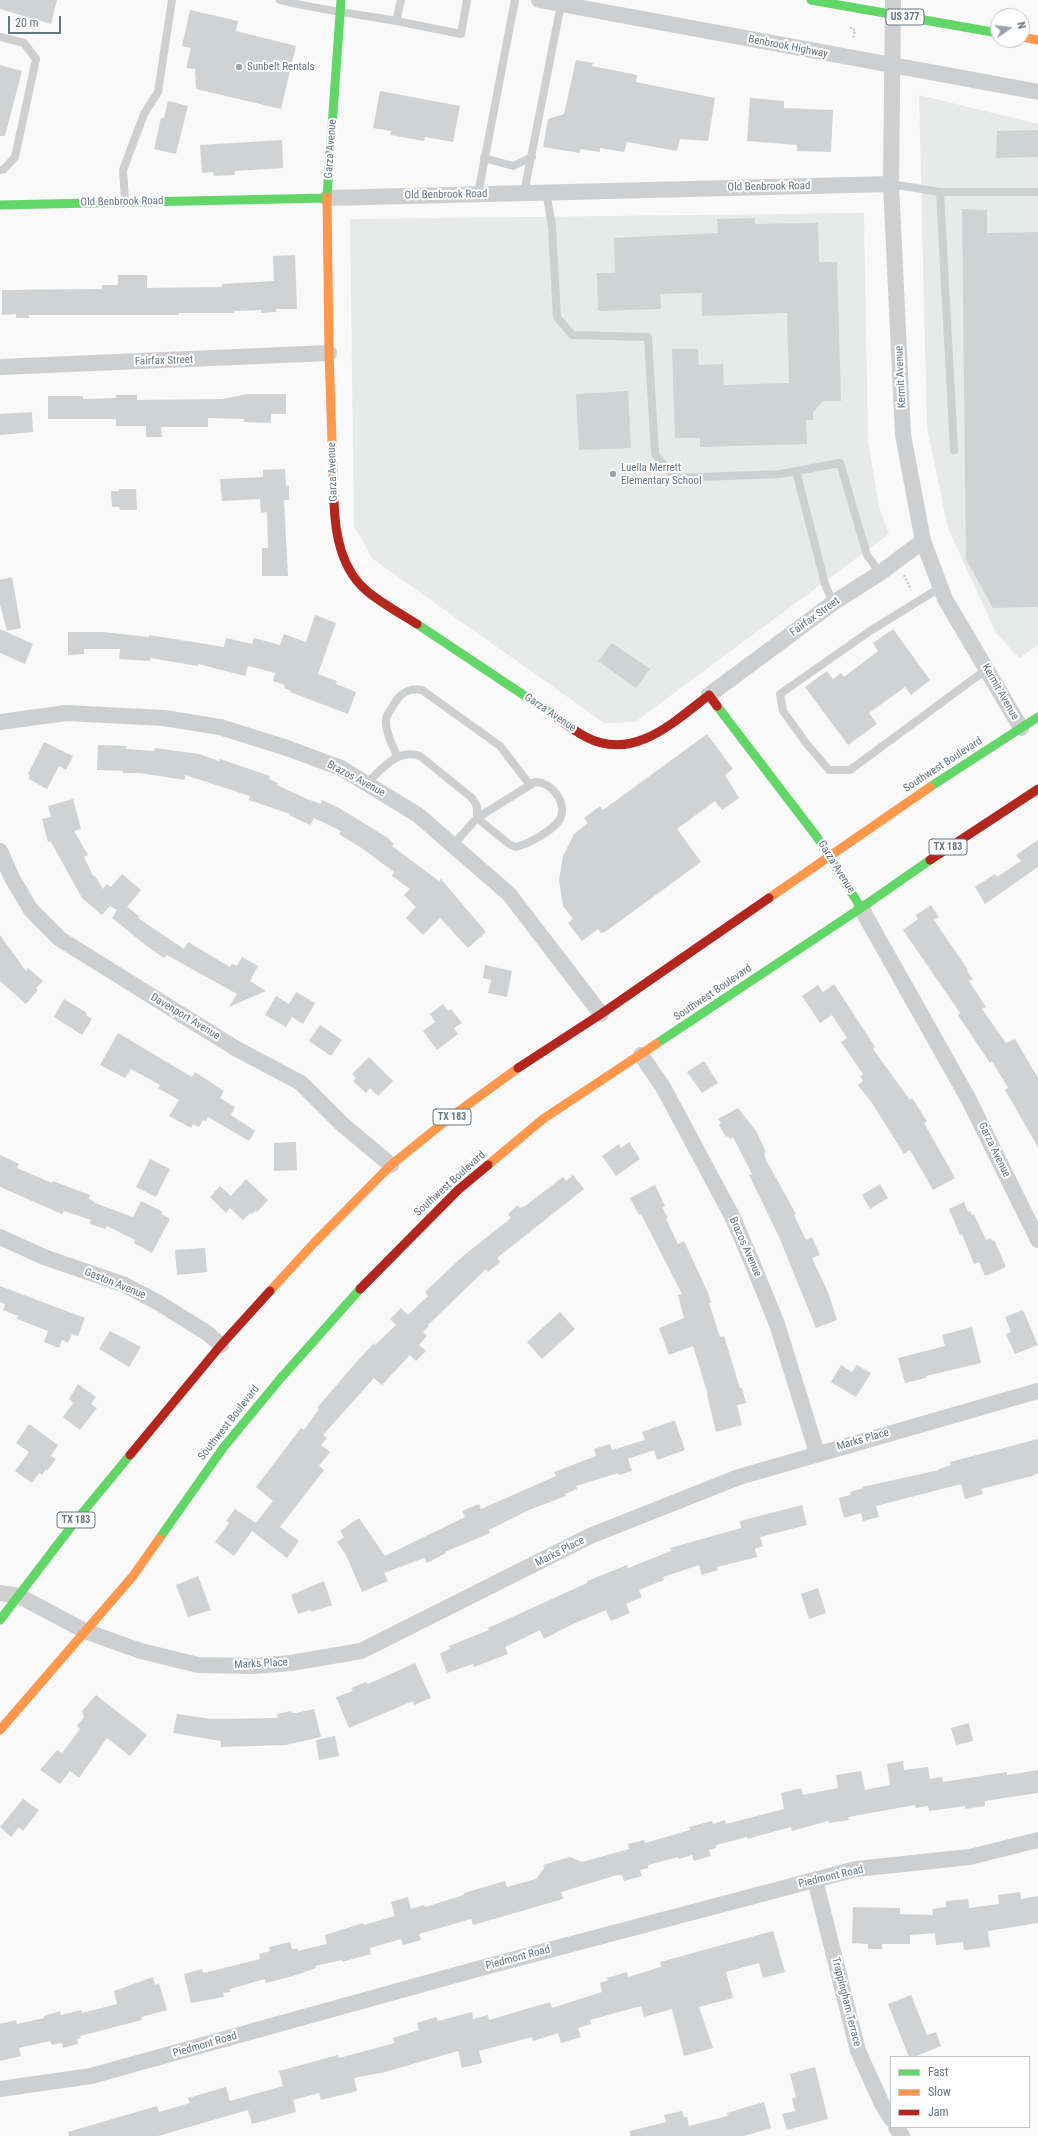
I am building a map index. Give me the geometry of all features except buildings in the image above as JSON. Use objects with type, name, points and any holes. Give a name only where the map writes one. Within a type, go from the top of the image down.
[{"type":"main road","name":"Garza Avenue","points":[[341,0],[327,198],[329,353],[335,528],[341,554],[349,571],[367,591],[586,737],[612,745],[632,744],[654,735],[709,695],[817,837],[861,908]]},
{"type":"main road","name":"US 377","points":[[811,0],[893,8],[990,31]]},
{"type":"main road","name":"Old Benbrook Road","points":[[0,205],[327,198]]},
{"type":"main road","name":"Southwest Boulevard","points":[[0,1620],[74,1523],[221,1345],[309,1248],[391,1165],[448,1119],[541,1052],[601,1014],[830,857],[912,798],[1038,717]]},
{"type":"main road","name":"Southwest Boulevard","points":[[0,1730],[133,1576],[222,1448],[373,1274],[458,1190],[543,1119],[861,908],[948,847],[1038,789]]},
{"type":"street","name":"Benbrook Highway","points":[[539,0],[1038,92]]},
{"type":"street","name":"Kermit Avenue","points":[[893,8],[891,184],[903,435],[923,541],[945,598],[1020,728]]},
{"type":"street","name":"Old Benbrook Road","points":[[327,198],[891,184]]},
{"type":"street","name":"Fairfax Street","points":[[0,367],[329,353]]},
{"type":"street","name":"Fairfax Street","points":[[709,695],[833,604],[880,573],[923,541]]},
{"type":"street","name":"Brazos Avenue","points":[[0,722],[66,713],[164,718],[220,727],[307,755],[341,768],[418,814],[509,894],[601,1014]]},
{"type":"street","name":"Davenport Avenue","points":[[0,851],[12,878],[32,910],[60,940],[235,1048],[301,1083],[344,1125],[391,1165]]},
{"type":"street","name":"Garza Avenue","points":[[861,908],[968,1098],[1038,1240]]},
{"type":"street","name":"Brazos Avenue","points":[[641,1055],[670,1101],[732,1216],[752,1260],[777,1324],[817,1453]]},
{"type":"street","name":"Gaston Avenue","points":[[0,1237],[44,1257],[125,1285],[159,1302],[208,1333],[221,1345]]},
{"type":"street","name":"Marks Place","points":[[0,1593],[19,1596],[85,1630],[141,1651],[198,1665],[253,1666],[291,1663],[361,1651],[590,1536],[739,1476],[1038,1391]]},
{"type":"street","name":"Piedmont Road","points":[[0,2089],[91,2076],[481,1968],[856,1869],[970,1857],[1038,1840]]},
{"type":"street","name":"Trappingham Terrace","points":[[815,1880],[858,2051],[882,2104],[890,2117]]},
{"type":"lane","points":[[125,202],[123,170],[144,114],[158,92],[172,0]]},
{"type":"lane","points":[[280,0],[311,8],[340,10],[461,34],[467,0]]},
{"type":"lane","points":[[396,21],[401,0]]},
{"type":"lane","points":[[478,194],[515,0]]},
{"type":"lane","points":[[524,193],[561,4]]},
{"type":"lane","points":[[0,37],[24,43],[36,59],[15,157],[4,170],[0,170]]},
{"type":"lane","points":[[484,158],[514,166],[532,157]]},
{"type":"lane","points":[[891,184],[940,192],[1038,192]]},
{"type":"lane","points":[[546,192],[552,226],[557,317],[572,335],[648,337],[655,454],[675,478],[780,474],[840,463],[867,555],[880,573]]},
{"type":"lane","points":[[940,192],[954,450]]},
{"type":"lane","points":[[796,471],[825,584],[833,604]]},
{"type":"lane","points":[[941,587],[870,631],[780,694],[783,711],[806,743],[829,770],[850,770],[987,669]]},
{"type":"lane","points":[[397,756],[387,731],[386,720],[397,697],[408,690],[416,688],[422,690],[500,746],[530,785]]},
{"type":"lane","points":[[367,783],[397,756],[412,753],[420,756],[472,798],[476,806],[477,818],[508,844],[515,847],[535,840],[559,821],[562,813],[558,796],[550,786],[543,782],[530,785],[477,818],[453,846]]},
{"type":"path","points":[[904,575],[911,590]]},
{"type":"shaded area","points":[[919,95],[1038,124],[1038,645],[1019,658],[996,633],[948,528],[927,428]]},
{"type":"shaded area","name":"Luella Merrett Elementary School","points":[[864,213],[868,441],[879,507],[889,534],[635,722],[604,723],[373,559],[354,526],[350,219]]},
{"type":"traffic: fast","points":[[327,197],[341,0]]},
{"type":"traffic: fast","points":[[811,0],[990,32]]},
{"type":"traffic: fast","points":[[0,205],[327,198]]},
{"type":"traffic: fast","points":[[417,624],[552,714]]},
{"type":"traffic: fast","points":[[717,706],[817,837],[861,908]]},
{"type":"traffic: fast","points":[[930,787],[1038,717]]},
{"type":"traffic: fast","points":[[656,1044],[861,908],[930,860]]},
{"type":"traffic: fast","points":[[159,1539],[223,1448],[280,1379],[360,1289]]},
{"type":"traffic: fast","points":[[0,1620],[74,1523],[130,1455]]},
{"type":"traffic: slow","points":[[1030,38],[1038,40]]},
{"type":"traffic: slow","points":[[327,197],[329,353],[334,502]]},
{"type":"traffic: slow","points":[[769,898],[930,787]]},
{"type":"traffic: slow","points":[[488,1165],[543,1119],[656,1044]]},
{"type":"traffic: slow","points":[[270,1291],[314,1243],[391,1165],[448,1119],[518,1068]]},
{"type":"traffic: slow","points":[[0,1730],[133,1576],[159,1539]]},
{"type":"traffic: jam","points":[[334,502],[338,539],[341,551],[351,573],[368,592],[417,624]]},
{"type":"traffic: jam","points":[[552,714],[586,737],[603,743],[620,745],[636,742],[652,736],[667,727],[709,695],[717,706]]},
{"type":"traffic: jam","points":[[930,860],[1038,789]]},
{"type":"traffic: jam","points":[[518,1068],[601,1014],[769,898]]},
{"type":"traffic: jam","points":[[360,1289],[458,1190],[488,1165]]},
{"type":"traffic: jam","points":[[130,1455],[221,1345],[270,1291]]},
{"type":"place","name":"Sunbelt Rentals","points":[[239,67]]},
{"type":"place","name":"Luella Merrett Elementary School","points":[[613,474]]}]
